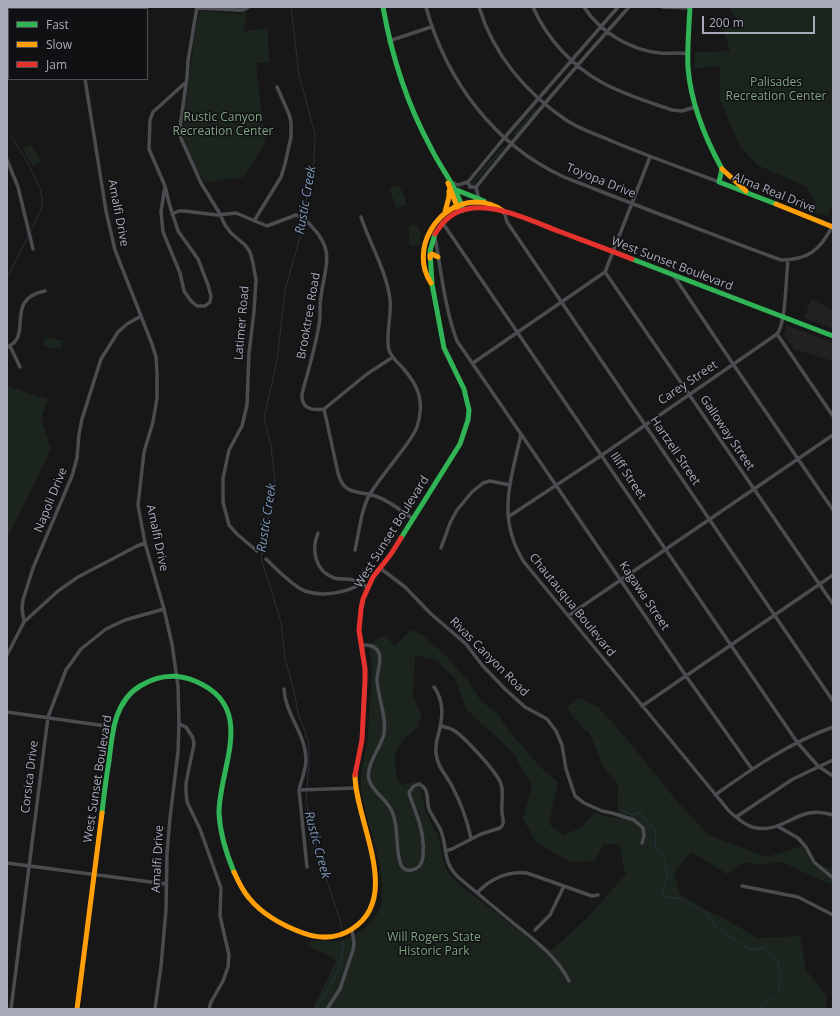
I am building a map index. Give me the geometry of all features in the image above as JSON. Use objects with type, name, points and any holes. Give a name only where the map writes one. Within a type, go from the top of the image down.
[{"type":"main road","points":[[383,7],[389,41],[410,106],[452,188],[460,208]]},
{"type":"main road","name":"Alma Real Drive","points":[[690,8],[688,67],[695,107],[709,146],[722,169],[719,182],[833,227]]},
{"type":"main road","points":[[722,169],[749,193]]},
{"type":"main road","points":[[452,188],[481,199],[487,203]]},
{"type":"main road","points":[[444,213],[452,188]]},
{"type":"main road","name":"West Sunset Boulevard","points":[[432,284],[424,268],[424,246],[434,223],[444,213],[472,202],[487,203],[497,206],[504,212]]},
{"type":"main road","name":"West Sunset Boulevard","points":[[78,1009],[113,727],[123,701],[136,688],[156,678],[177,675],[192,679],[212,690],[224,705],[230,717],[232,740],[219,809],[220,826],[230,860],[248,897],[259,909],[271,917],[310,936],[319,938],[332,937],[352,930],[363,920],[371,909],[375,897],[377,882],[355,788],[355,773],[362,740],[365,680],[365,669],[359,630],[360,609],[368,587],[414,519],[460,444],[468,420],[469,410],[464,389],[444,348],[432,284],[429,261],[430,251],[434,235],[442,222],[460,208],[476,208],[504,212],[614,252],[833,336]]},
{"type":"main road","points":[[429,261],[430,255],[432,254],[438,257]]},
{"type":"street","points":[[197,8],[243,10],[248,7]]},
{"type":"street","name":"Toyopa Drive","points":[[426,7],[431,27],[444,57],[459,84],[485,119],[511,143],[532,159],[564,177],[760,253],[782,260],[803,258],[815,251],[824,242],[833,227]]},
{"type":"street","points":[[479,7],[483,20],[495,46],[510,69],[544,105],[582,129],[650,157],[719,182]]},
{"type":"street","points":[[533,7],[550,36],[577,65],[602,83],[672,110],[679,111],[695,107]]},
{"type":"street","points":[[584,7],[600,26],[626,43],[638,48],[659,53],[688,54]]},
{"type":"street","points":[[448,180],[458,185],[468,182],[538,98],[618,7]]},
{"type":"street","points":[[476,187],[577,65],[629,7]]},
{"type":"street","points":[[662,7],[690,8]]},
{"type":"street","name":"Latimer Road","points":[[197,8],[185,83],[179,134],[201,184],[220,214],[225,225],[250,252],[256,280],[249,353],[247,405],[242,426],[229,450],[223,478],[223,502],[230,525],[237,534],[257,551]]},
{"type":"street","points":[[389,41],[431,27]]},
{"type":"street","name":"Amalfi Drive","points":[[86,80],[106,211],[112,239],[154,351],[157,373],[157,398],[153,422],[144,452],[138,505],[145,543],[164,609],[172,644],[177,675],[179,724],[178,752],[169,825],[165,923],[155,1009]]},
{"type":"street","points":[[165,186],[161,212],[163,232],[180,273],[184,291],[190,301],[197,306],[205,306],[210,302],[211,296],[208,285],[198,259],[178,231],[165,186],[149,149],[150,120],[153,112],[185,83]]},
{"type":"street","points":[[254,221],[281,176],[291,137],[291,122],[289,114],[277,87]]},
{"type":"street","points":[[473,363],[605,272],[650,157]]},
{"type":"street","points":[[7,160],[18,187],[33,249]]},
{"type":"street","points":[[468,182],[470,187],[476,187]]},
{"type":"street","points":[[476,187],[478,196],[481,199]]},
{"type":"street","name":"Brooktree Road","points":[[172,214],[179,211],[220,214],[236,213],[267,226],[293,216],[301,217],[318,233],[325,244],[327,265],[321,293],[320,323],[302,399],[304,405],[308,408],[313,410],[324,409]]},
{"type":"street","name":"Hartzell Street","points":[[504,212],[507,222],[833,700]]},
{"type":"street","points":[[356,550],[365,508],[370,494],[414,434],[420,415],[421,404],[417,388],[389,350],[391,308],[388,288],[385,276],[361,217]]},
{"type":"street","name":"Iliff Street","points":[[442,222],[797,742],[818,766],[833,776]]},
{"type":"street","points":[[434,235],[454,332],[460,347],[473,363],[521,434]]},
{"type":"street","points":[[788,260],[784,317],[777,334],[833,416]]},
{"type":"street","name":"Galloway Street","points":[[605,272],[833,604]]},
{"type":"street","points":[[674,276],[833,510]]},
{"type":"street","points":[[20,367],[9,346],[17,337],[22,309],[26,299],[37,293],[45,292]]},
{"type":"street","name":"Napoli Drive","points":[[24,622],[22,608],[23,600],[38,556],[72,476],[77,458],[82,419],[101,359],[118,332],[127,324],[141,316]]},
{"type":"street","name":"Carey Street","points":[[508,517],[602,455],[777,334]]},
{"type":"street","points":[[393,357],[367,374],[324,409],[341,483],[352,492],[370,494],[386,501],[414,519]]},
{"type":"street","name":"Chautauqua Boulevard","points":[[521,434],[508,497],[508,517],[517,551],[524,562],[722,805],[745,824],[763,828],[779,826],[803,814],[815,812],[833,814]]},
{"type":"street","name":"Kagawa Street","points":[[521,434],[686,676],[752,769]]},
{"type":"street","points":[[568,616],[833,435]]},
{"type":"street","points":[[441,548],[450,522],[457,510],[472,492],[483,483],[490,481],[510,484]]},
{"type":"street","points":[[318,533],[315,541],[315,554],[318,564],[323,571],[334,578],[354,581],[368,587]]},
{"type":"street","points":[[7,655],[24,622],[58,591],[78,577],[145,543]]},
{"type":"street","points":[[266,559],[278,571],[305,591],[316,593],[333,593],[349,590],[360,584]]},
{"type":"street","name":"Rivas Canyon Road","points":[[380,568],[405,587],[430,613],[466,644],[482,665],[505,689],[525,707],[547,719],[556,731],[562,745],[566,769],[575,796],[584,803],[602,811],[612,812],[634,820],[643,828],[644,836],[642,843]]},
{"type":"street","points":[[642,706],[833,575]]},
{"type":"street","name":"Corsica Drive","points":[[11,1009],[48,717],[66,670],[81,650],[106,629],[132,618],[164,609]]},
{"type":"street","points":[[361,645],[370,645],[376,648],[380,655],[377,678],[378,694],[384,725],[383,736],[368,774],[369,780],[374,789],[386,801],[393,813],[396,823],[401,865],[407,870],[412,870],[418,867],[422,860],[424,848],[423,836],[409,792],[414,786],[419,784],[426,788],[428,792],[429,808],[440,828],[449,868],[477,893],[528,934],[557,961],[564,970],[569,981]]},
{"type":"street","points":[[434,687],[439,694],[442,705],[436,748],[437,760],[442,771],[452,785],[463,808],[471,838]]},
{"type":"street","points":[[284,689],[284,698],[287,709],[304,746],[306,761],[299,790],[306,867]]},
{"type":"street","points":[[7,712],[113,727]]},
{"type":"street","points":[[179,724],[186,727],[193,738],[194,744],[186,783],[186,797],[200,829],[221,888],[220,916],[229,955],[228,967],[223,981],[211,1002],[209,1009]]},
{"type":"street","points":[[440,726],[452,729],[460,735],[496,773],[502,787],[502,814],[504,822],[502,826],[471,838],[452,849],[445,850]]},
{"type":"street","points":[[715,795],[773,755],[797,742],[833,726]]},
{"type":"street","points":[[736,817],[788,782],[833,760]]},
{"type":"street","points":[[299,790],[355,788]]},
{"type":"street","points":[[779,826],[798,838],[806,847],[814,862],[833,878]]},
{"type":"street","points":[[7,863],[166,884]]},
{"type":"street","points":[[477,893],[494,878],[512,872],[527,873],[592,896],[598,895]]},
{"type":"street","points":[[535,930],[550,915],[564,886]]},
{"type":"street","points":[[742,886],[798,898],[833,915]]},
{"type":"street","points":[[327,1009],[340,989],[353,950],[354,943],[352,930]]},
{"type":"shaded area","points":[[811,299],[830,310],[833,308],[833,329],[804,318]]},
{"type":"shaded area","points":[[787,325],[833,343],[833,363],[832,361],[798,350],[795,351],[784,335]]},
{"type":"green space","name":"Palisades Recreation Center","points":[[730,7],[833,7],[833,206],[831,207],[827,216],[811,212],[815,202],[807,187],[757,165],[739,145],[720,100],[720,66],[695,69],[695,52],[730,51],[723,28],[738,28],[739,25]]},
{"type":"green space","name":"Rustic Canyon Recreation Center","points":[[201,11],[238,14],[247,12],[244,31],[268,28],[269,62],[256,63],[265,143],[244,177],[205,183],[192,160],[183,138],[183,123],[194,40],[199,13]]},
{"type":"green space","points":[[535,109],[537,109],[537,111],[517,134],[514,134],[514,132]]},
{"type":"green space","points":[[31,145],[40,160],[40,162],[34,166],[23,150]]},
{"type":"green space","points":[[502,147],[504,147],[504,149],[473,185],[470,184]]},
{"type":"green space","points":[[399,185],[407,204],[397,208],[389,189]]},
{"type":"green space","points":[[417,225],[421,233],[420,245],[411,246],[409,245],[409,228],[410,226]]},
{"type":"green space","points":[[45,337],[63,341],[61,349],[43,346]]},
{"type":"green space","points":[[7,386],[48,399],[41,419],[51,449],[7,539]]},
{"type":"green space","name":"Will Rogers State Historic Park","points":[[411,630],[424,636],[446,656],[468,681],[481,701],[498,714],[506,727],[539,766],[558,782],[549,824],[564,835],[580,828],[594,813],[617,818],[618,784],[603,767],[589,732],[584,730],[566,708],[578,698],[597,706],[621,732],[677,801],[708,835],[767,857],[803,846],[811,862],[833,869],[833,885],[783,862],[766,864],[742,863],[727,874],[692,852],[674,872],[680,894],[757,938],[800,936],[806,970],[826,995],[826,1009],[312,1009],[336,961],[332,957],[308,946],[311,940],[336,941],[350,938],[363,930],[370,923],[377,914],[381,905],[382,892],[379,862],[361,787],[361,776],[367,743],[372,677],[369,647],[376,640],[386,635],[394,646]],"holes":[[[415,655],[437,661],[455,678],[466,709],[514,754],[532,786],[523,819],[536,842],[571,862],[595,861],[604,844],[620,844],[623,866],[626,874],[586,919],[552,950],[547,951],[536,944],[459,884],[448,872],[443,859],[438,835],[426,813],[421,791],[426,786],[418,781],[402,785],[396,778],[395,752],[403,740],[419,725],[417,721],[422,718],[413,695]]]},
{"type":"waterway","name":"Rustic Creek","points":[[291,7],[299,75],[315,134],[314,161],[303,217]]},
{"type":"waterway","points":[[12,137],[36,179],[42,197],[40,211],[30,233]]},
{"type":"waterway","name":"Rustic Creek","points":[[303,220],[300,237],[285,290],[277,360],[264,419],[271,446],[275,481],[261,558],[281,622],[285,658],[298,713],[309,743],[307,788]]},
{"type":"waterway","points":[[7,278],[28,237]]},
{"type":"waterway","name":"Rustic Creek","points":[[307,791],[306,802],[317,850],[342,929]]},
{"type":"waterway","points":[[621,810],[632,815],[640,812],[656,831],[655,848],[664,857],[668,874],[662,893],[663,896],[680,899],[707,913],[715,927],[751,950],[763,948],[776,958],[780,972],[779,991],[774,997],[762,1005],[762,1009]]},
{"type":"waterway","name":"Rustic Creek","points":[[316,1009],[335,977],[341,959],[343,941]]},
{"type":"traffic: fast","points":[[383,7],[391,44],[407,97],[422,131],[457,194],[463,210]]},
{"type":"traffic: fast","points":[[690,7],[688,68],[692,95],[705,133],[722,169],[719,182],[776,204]]},
{"type":"traffic: fast","points":[[454,189],[484,201]]},
{"type":"traffic: fast","points":[[401,538],[460,444],[468,420],[469,410],[464,389],[444,348],[432,284],[430,251],[435,234]]},
{"type":"traffic: fast","points":[[632,259],[833,336]]},
{"type":"traffic: fast","points":[[102,813],[113,730],[116,719],[125,701],[131,693],[140,686],[160,677],[174,676],[188,678],[195,681],[214,692],[225,706],[230,722],[231,740],[219,813],[224,843],[234,872]]},
{"type":"traffic: slow","points":[[722,169],[746,191]]},
{"type":"traffic: slow","points":[[448,183],[458,209]]},
{"type":"traffic: slow","points":[[445,212],[449,191]]},
{"type":"traffic: slow","points":[[431,283],[425,270],[423,257],[425,243],[430,230],[439,219],[449,210],[461,204],[475,202],[489,204],[503,211]]},
{"type":"traffic: slow","points":[[776,204],[833,227]]},
{"type":"traffic: slow","points":[[430,258],[430,255],[432,254],[438,257]]},
{"type":"traffic: slow","points":[[234,872],[245,892],[254,904],[274,919],[288,927],[309,935],[322,937],[340,935],[352,929],[367,915],[374,898],[375,878],[373,857],[357,794],[355,775]]},
{"type":"traffic: slow","points":[[77,1009],[102,813]]},
{"type":"traffic: jam","points":[[435,234],[441,225],[457,212],[467,209],[489,208],[525,218],[632,259]]},
{"type":"traffic: jam","points":[[355,775],[362,740],[365,680],[365,669],[359,630],[361,609],[363,599],[373,577],[391,554],[401,538]]}]
